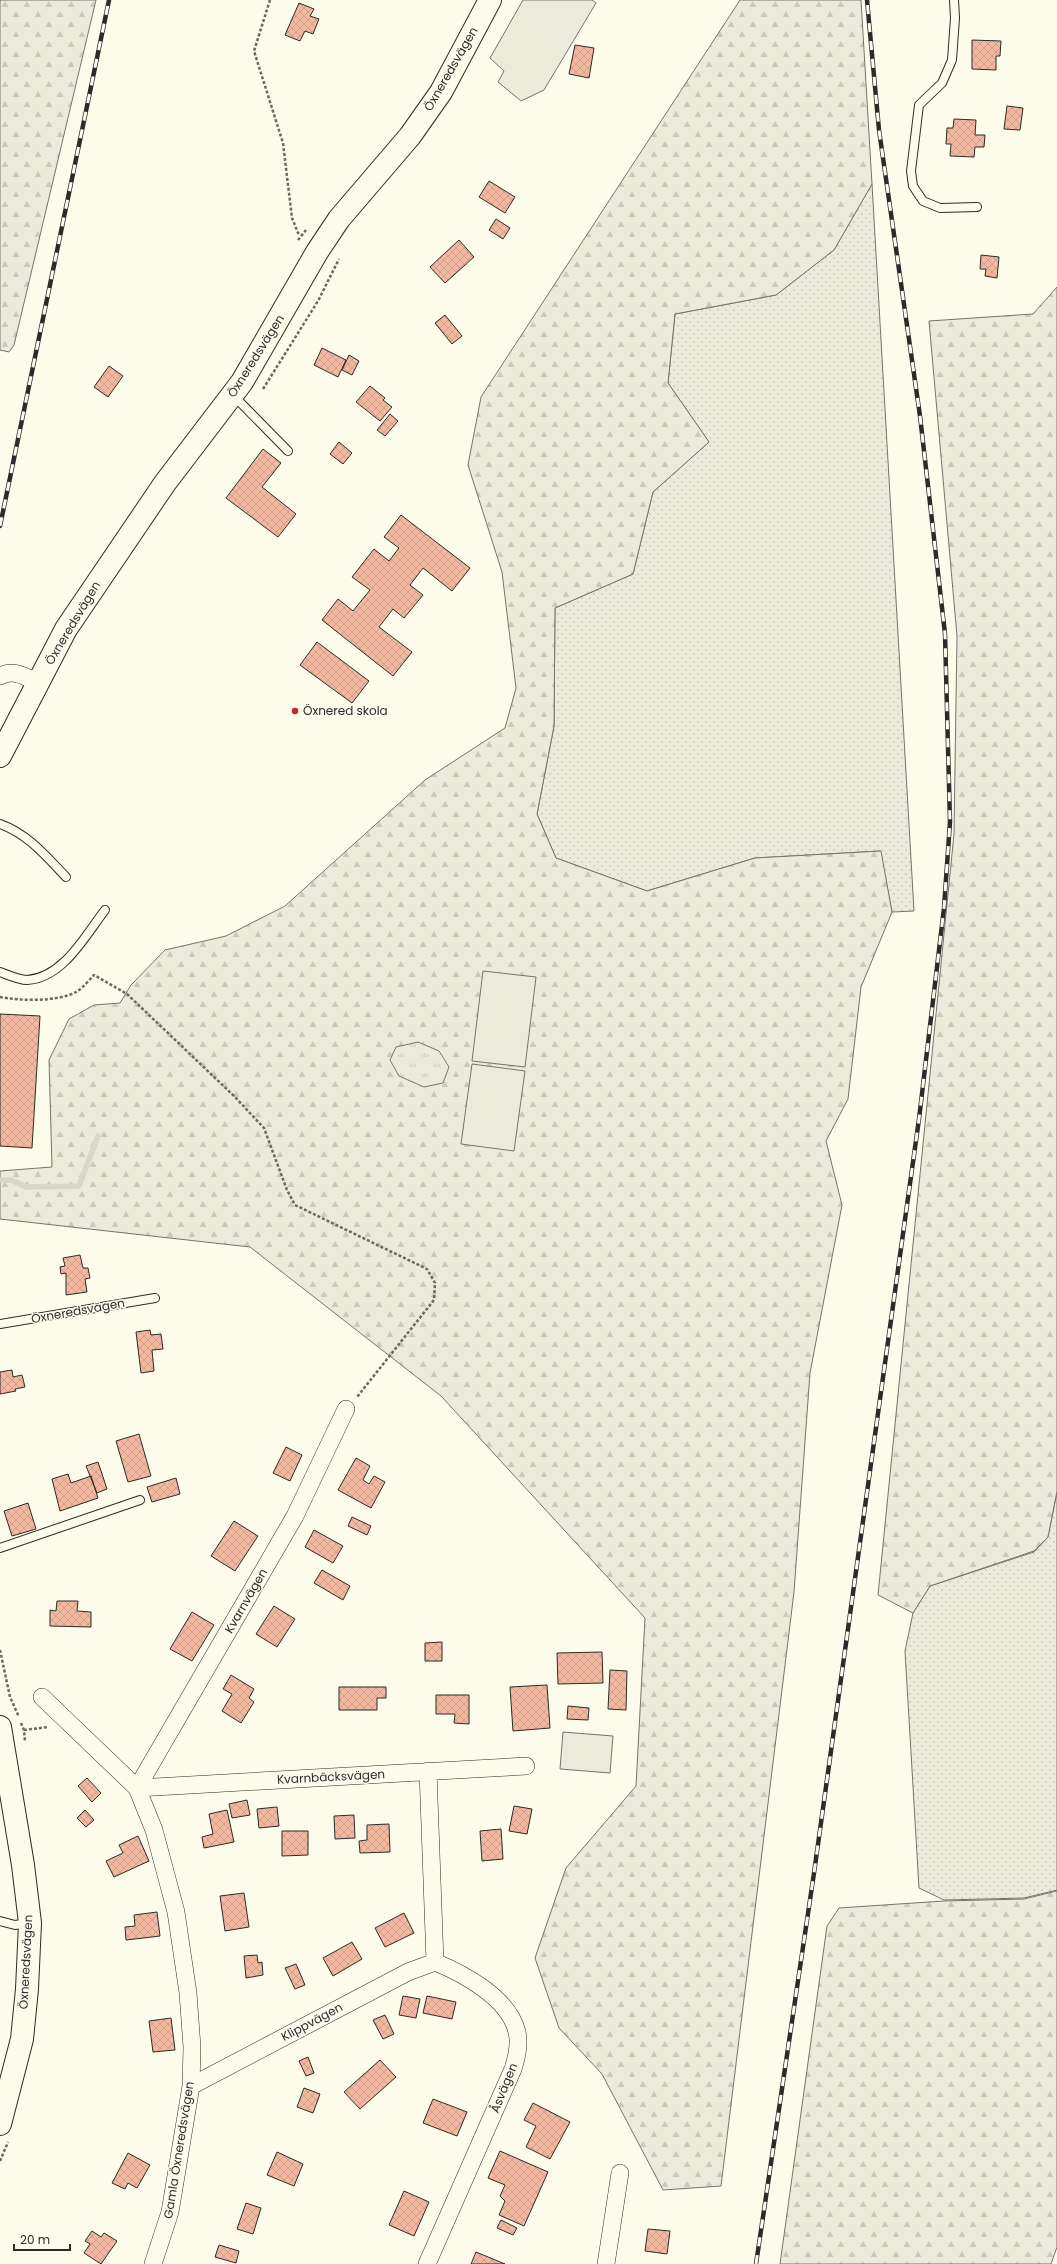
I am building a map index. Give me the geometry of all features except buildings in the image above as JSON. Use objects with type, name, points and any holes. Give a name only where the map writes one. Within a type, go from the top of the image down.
[{"type":"street","name":"Öxneredsvägen","points":[[0,756],[37,682],[66,629],[113,558],[195,442],[233,395],[271,336],[318,250],[339,219],[410,136],[441,92],[490,0]]},
{"type":"street","points":[[0,676],[10,672],[19,674],[37,682]]},
{"type":"street","name":"Kvarnvägen","points":[[137,1788],[295,1516],[346,1409]]},
{"type":"street","name":"Gamla Öxneredsvägen","points":[[42,1697],[137,1788],[154,1830],[176,1912],[188,1992],[192,2047],[191,2086],[170,2212],[153,2264]]},
{"type":"street","name":"Öxneredsvägen","points":[[0,1727],[23,1865],[30,1923],[27,1989],[22,2039],[0,2124]]},
{"type":"street","name":"Kvarnbäcksvägen","points":[[137,1788],[526,1766]]},
{"type":"street","points":[[428,1772],[435,1962]]},
{"type":"street","name":"Klippvägen","points":[[191,2086],[408,1972],[435,1962]]},
{"type":"street","name":"Åsvägen","points":[[426,2264],[514,2069],[518,2043],[514,2022],[495,1999],[461,1973],[435,1962]]},
{"type":"street","points":[[606,2264],[620,2173]]},
{"type":"lane","points":[[954,0],[955,18],[952,60],[942,83],[919,105],[911,171],[913,186],[923,201],[940,208],[976,207]]},
{"type":"lane","points":[[233,395],[288,452]]},
{"type":"lane","points":[[0,824],[9,827],[37,846],[66,877]]},
{"type":"lane","points":[[0,972],[25,980],[43,977],[59,968],[105,910]]},
{"type":"lane","name":"Öxneredsvägen","points":[[0,1324],[155,1298]]},
{"type":"lane","points":[[0,1548],[140,1500]]},
{"type":"lane","points":[[0,1921],[15,1925],[30,1923]]},
{"type":"path","points":[[270,0],[254,51],[283,143],[292,218],[298,233],[301,235]]},
{"type":"path","points":[[0,997],[41,999],[62,997],[76,992],[94,975],[126,994],[234,1096],[264,1128],[287,1190],[296,1205],[427,1269],[435,1283],[434,1300],[346,1409]]},
{"type":"green space","points":[[0,0],[96,0],[14,345],[9,352],[0,350]]},
{"type":"green space","points":[[740,0],[861,0],[872,184],[834,250],[776,295],[675,314],[668,383],[709,442],[653,492],[633,574],[555,608],[554,726],[537,814],[556,858],[647,891],[755,858],[881,851],[892,912],[861,987],[848,1099],[826,1141],[842,1205],[810,1373],[794,1592],[721,2186],[663,2190],[602,2074],[559,2028],[535,1958],[566,1868],[636,1786],[645,1618],[441,1396],[250,1247],[0,1219],[0,1171],[52,1167],[49,1060],[69,1019],[94,1005],[120,1003],[131,985],[165,950],[226,936],[285,906],[425,780],[505,728],[516,688],[502,572],[468,465],[481,397]]},
{"type":"green space","points":[[872,184],[914,911],[892,912],[880,851],[755,858],[647,891],[556,858],[537,814],[554,726],[555,608],[633,574],[653,492],[709,442],[668,383],[675,314],[776,295],[834,250]]},
{"type":"green space","points":[[1057,287],[1057,1491],[1048,1537],[1034,1551],[930,1586],[913,1613],[878,1595],[954,834],[957,636],[929,321],[1033,314]]},
{"type":"green space","points":[[483,971],[536,977],[525,1067],[472,1061]]},
{"type":"green space","points":[[418,1042],[439,1051],[449,1067],[443,1083],[424,1087],[399,1076],[390,1060],[396,1047]]},
{"type":"green space","points":[[472,1064],[525,1071],[514,1151],[461,1144]]},
{"type":"green space","points":[[1057,1492],[1057,1890],[1024,1898],[944,1900],[919,1888],[905,1651],[913,1613],[930,1586],[1034,1552],[1048,1537]]},
{"type":"green space","points":[[1057,1891],[1057,2247],[1051,2264],[780,2264],[827,1926],[839,1908],[944,1901],[1024,1899]]},
{"type":"shaded area","points":[[523,0],[592,0],[596,3],[544,90],[521,101],[498,82],[504,71],[490,58]]},
{"type":"shaded area","points":[[563,1732],[613,1736],[610,1773],[560,1769]]},
{"type":"waterway","points":[[0,1180],[11,1180],[26,1187],[79,1186],[98,1136]]},
{"type":"railway","points":[[0,526],[109,0]]},
{"type":"railway","points":[[756,2264],[814,1873],[919,1119],[944,908],[950,822],[945,634],[920,416],[879,130],[867,0]]},
{"type":"place","name":"Öxnered skola","points":[[295,711]]}]
